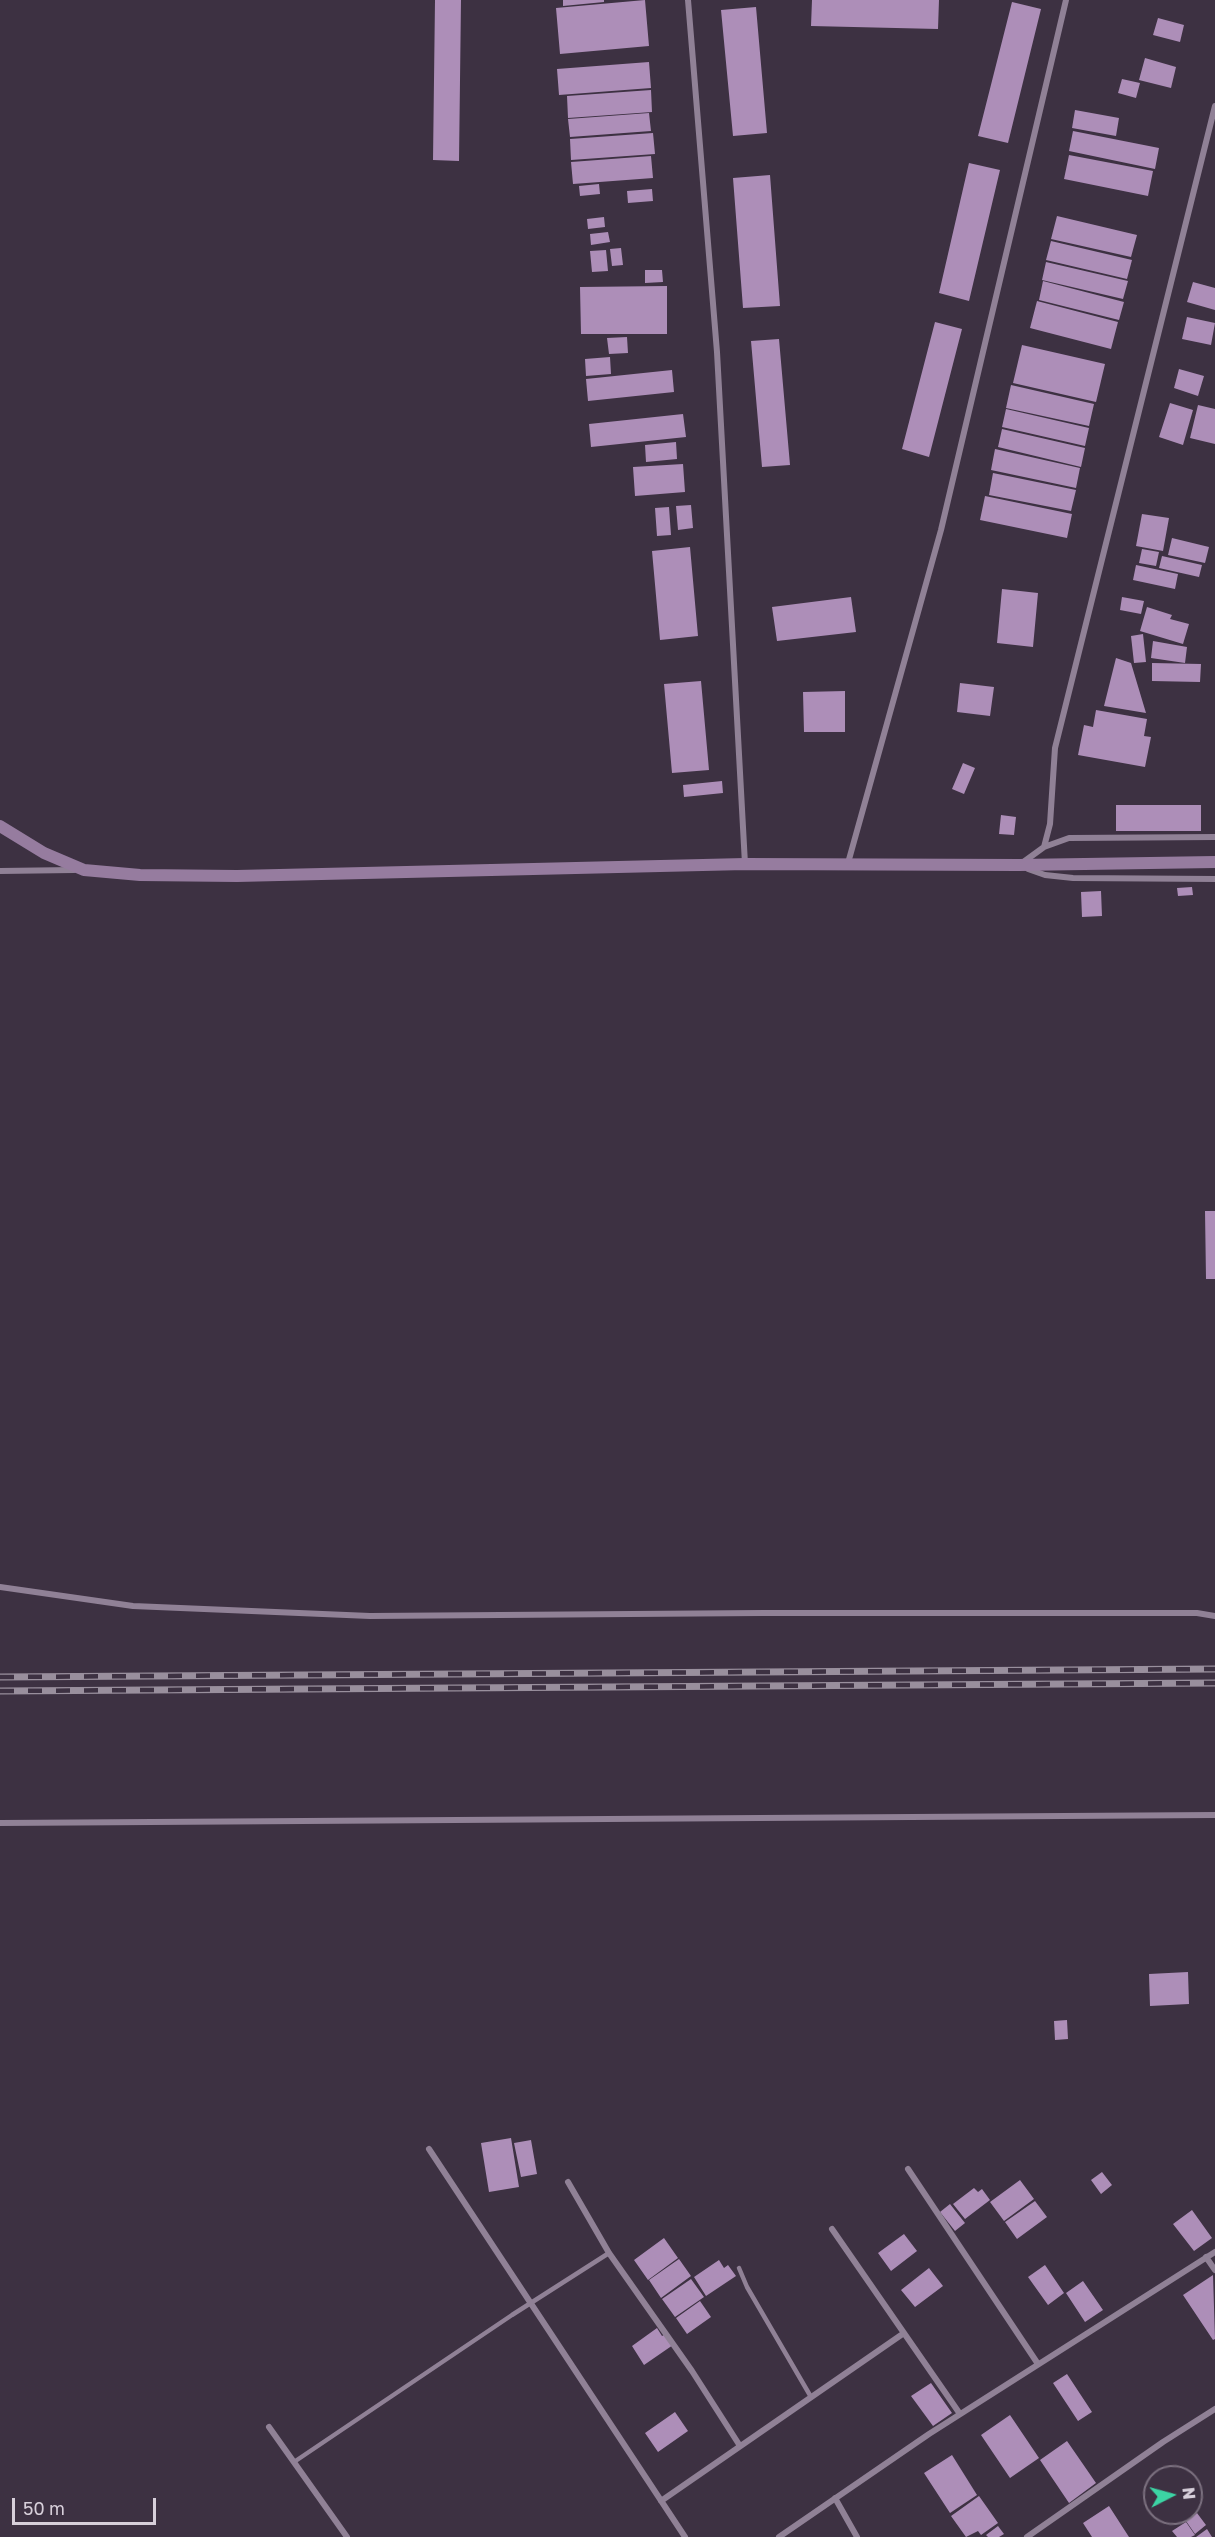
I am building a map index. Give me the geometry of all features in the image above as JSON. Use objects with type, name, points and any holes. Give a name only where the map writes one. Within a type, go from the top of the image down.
[{"type":"main road","points":[[0,825],[44,853],[84,870],[140,875],[237,876],[745,864],[1019,865],[1215,862]]},
{"type":"street","points":[[688,0],[717,351],[745,864]]},
{"type":"street","points":[[848,863],[941,530],[1066,0]]},
{"type":"street","points":[[1044,847],[1050,824],[1055,748],[1215,106]]},
{"type":"street","points":[[1019,865],[1044,847],[1069,838],[1215,837]]},
{"type":"street","points":[[1019,865],[1045,875],[1073,878],[1215,879]]},
{"type":"street","points":[[0,871],[84,870]]},
{"type":"street","points":[[0,1587],[133,1605],[370,1616],[682,1613],[1197,1613],[1215,1616]]},
{"type":"street","points":[[0,1823],[1215,1815]]},
{"type":"street","points":[[429,2149],[685,2537]]},
{"type":"street","points":[[908,2169],[1038,2364]]},
{"type":"street","points":[[568,2181],[609,2253],[692,2371],[740,2446]]},
{"type":"street","points":[[832,2229],[960,2414]]},
{"type":"street","points":[[779,2537],[960,2414],[1215,2252]]},
{"type":"street","points":[[1206,2257],[1215,2270]]},
{"type":"street","points":[[661,2501],[904,2333]]},
{"type":"street","points":[[1027,2537],[1163,2442],[1215,2409]]},
{"type":"street","points":[[269,2427],[347,2537]]},
{"type":"street","points":[[835,2499],[857,2537]]},
{"type":"lane","points":[[294,2462],[609,2253]]},
{"type":"lane","points":[[739,2268],[747,2287],[811,2397]]},
{"type":"building","points":[[435,0],[461,0],[459,161],[433,160]]},
{"type":"building","points":[[563,0],[604,0],[604,2],[563,6]]},
{"type":"building","points":[[645,0],[649,46],[560,54],[556,8]]},
{"type":"building","points":[[812,0],[939,0],[938,29],[811,26]]},
{"type":"building","points":[[1012,2],[1041,9],[1008,143],[978,136]]},
{"type":"building","points":[[756,7],[767,133],[733,136],[721,10]]},
{"type":"building","points":[[1158,18],[1184,25],[1180,42],[1153,35]]},
{"type":"building","points":[[1145,58],[1176,67],[1171,88],[1139,80]]},
{"type":"building","points":[[649,62],[651,88],[559,95],[557,69]]},
{"type":"building","points":[[1122,79],[1140,83],[1136,98],[1118,93]]},
{"type":"building","points":[[651,90],[652,112],[568,118],[567,96]]},
{"type":"building","points":[[1075,110],[1119,118],[1116,136],[1072,128]]},
{"type":"building","points":[[649,113],[651,131],[570,137],[568,119]]},
{"type":"building","points":[[1073,131],[1159,148],[1155,169],[1069,151]]},
{"type":"building","points":[[653,133],[655,154],[571,160],[570,139]]},
{"type":"building","points":[[1069,155],[1153,171],[1148,196],[1064,179]]},
{"type":"building","points":[[651,156],[653,178],[573,184],[571,162]]},
{"type":"building","points":[[969,163],[1000,170],[969,301],[939,293]]},
{"type":"building","points":[[770,175],[780,306],[743,308],[733,178]]},
{"type":"building","points":[[599,184],[600,194],[580,196],[579,186]]},
{"type":"building","points":[[652,189],[653,201],[628,203],[627,191]]},
{"type":"building","points":[[1057,216],[1137,235],[1131,257],[1051,239]]},
{"type":"building","points":[[604,217],[605,227],[588,229],[587,219]]},
{"type":"building","points":[[608,232],[610,242],[591,245],[590,234]]},
{"type":"building","points":[[1051,241],[1132,260],[1127,279],[1046,260]]},
{"type":"building","points":[[621,248],[623,265],[612,266],[610,249]]},
{"type":"building","points":[[606,250],[608,271],[592,272],[590,251]]},
{"type":"building","points":[[1046,262],[1128,281],[1123,299],[1042,280]]},
{"type":"building","points":[[645,270],[662,270],[663,282],[645,283]]},
{"type":"building","points":[[1043,281],[1124,302],[1119,320],[1039,300]]},
{"type":"building","points":[[1193,282],[1215,288],[1215,310],[1187,302]]},
{"type":"building","points":[[667,286],[667,334],[581,334],[580,287]]},
{"type":"building","points":[[1037,301],[1118,322],[1111,349],[1030,328]]},
{"type":"building","points":[[1187,317],[1215,323],[1211,345],[1182,339]]},
{"type":"building","points":[[935,322],[962,329],[929,457],[902,449]]},
{"type":"building","points":[[627,337],[628,353],[609,354],[607,338]]},
{"type":"building","points":[[779,339],[790,465],[762,467],[751,341]]},
{"type":"building","points":[[1022,345],[1105,364],[1096,402],[1013,383]]},
{"type":"building","points":[[610,357],[611,374],[586,376],[585,359]]},
{"type":"building","points":[[1179,369],[1204,376],[1198,396],[1174,388]]},
{"type":"building","points":[[672,370],[674,392],[588,401],[586,379]]},
{"type":"building","points":[[1011,385],[1094,404],[1089,426],[1006,408]]},
{"type":"building","points":[[1170,403],[1193,410],[1183,445],[1159,437]]},
{"type":"building","points":[[1198,405],[1215,409],[1215,444],[1190,438]]},
{"type":"building","points":[[1006,409],[1089,428],[1085,446],[1002,427]]},
{"type":"building","points":[[683,414],[686,437],[591,447],[589,424]]},
{"type":"building","points":[[1002,429],[1085,448],[1081,467],[998,447]]},
{"type":"building","points":[[676,442],[677,459],[646,462],[645,445]]},
{"type":"building","points":[[995,449],[1080,468],[1076,488],[991,470]]},
{"type":"building","points":[[683,464],[685,492],[635,496],[633,467]]},
{"type":"building","points":[[993,473],[1076,490],[1071,511],[989,495]]},
{"type":"building","points":[[985,496],[1072,514],[1067,538],[980,520]]},
{"type":"building","points":[[691,505],[693,528],[678,530],[676,506]]},
{"type":"building","points":[[669,507],[671,535],[657,536],[655,508]]},
{"type":"building","points":[[1142,514],[1169,518],[1163,551],[1136,546]]},
{"type":"building","points":[[1172,538],[1209,547],[1205,563],[1168,555]]},
{"type":"building","points":[[690,547],[698,636],[660,640],[652,551]]},
{"type":"building","points":[[1142,549],[1159,552],[1156,566],[1139,563]]},
{"type":"building","points":[[1162,556],[1202,565],[1199,577],[1159,568]]},
{"type":"building","points":[[1136,565],[1178,574],[1175,589],[1133,580]]},
{"type":"building","points":[[1002,589],[1038,593],[1033,647],[997,643]]},
{"type":"building","points":[[851,597],[856,632],[777,641],[772,607]]},
{"type":"building","points":[[1122,597],[1144,601],[1141,614],[1120,610]]},
{"type":"building","points":[[1147,607],[1172,615],[1170,619],[1189,624],[1183,644],[1140,631]]},
{"type":"building","points":[[1143,634],[1146,662],[1134,663],[1131,636]]},
{"type":"building","points":[[1153,641],[1187,647],[1185,663],[1151,658]]},
{"type":"building","points":[[1116,658],[1131,663],[1146,713],[1104,706]]},
{"type":"building","points":[[1152,663],[1201,664],[1200,682],[1152,681]]},
{"type":"building","points":[[701,681],[709,770],[672,773],[664,684]]},
{"type":"building","points":[[960,683],[994,687],[990,716],[957,712]]},
{"type":"building","points":[[845,691],[845,732],[804,732],[803,692]]},
{"type":"building","points":[[1096,710],[1147,719],[1144,736],[1151,737],[1145,767],[1078,755],[1084,725],[1093,727]]},
{"type":"building","points":[[963,763],[975,768],[964,794],[952,789]]},
{"type":"building","points":[[722,781],[723,793],[684,797],[683,785]]},
{"type":"building","points":[[1116,805],[1201,805],[1201,831],[1116,831]]},
{"type":"building","points":[[1001,815],[1016,817],[1014,835],[999,834]]},
{"type":"building","points":[[1192,887],[1193,895],[1178,896],[1177,888]]},
{"type":"building","points":[[1101,891],[1102,916],[1082,917],[1081,892]]},
{"type":"building","points":[[1205,1211],[1215,1211],[1215,1279],[1206,1279]]},
{"type":"building","points":[[1188,1972],[1189,2004],[1150,2006],[1149,1974]]},
{"type":"building","points":[[1067,2020],[1068,2039],[1055,2040],[1054,2021]]},
{"type":"building","points":[[511,2138],[519,2187],[489,2192],[481,2143]]},
{"type":"building","points":[[531,2140],[537,2174],[521,2177],[514,2143]]},
{"type":"building","points":[[1102,2172],[1112,2185],[1101,2194],[1091,2180]]},
{"type":"building","points":[[1020,2180],[1034,2199],[1004,2221],[990,2202]]},
{"type":"building","points":[[974,2188],[978,2192],[982,2189],[990,2200],[965,2219],[953,2204]]},
{"type":"building","points":[[1035,2201],[1047,2217],[1017,2239],[1005,2222]]},
{"type":"building","points":[[950,2204],[965,2223],[955,2231],[940,2212]]},
{"type":"building","points":[[1192,2210],[1212,2238],[1194,2251],[1173,2224]]},
{"type":"building","points":[[904,2234],[917,2251],[891,2271],[878,2253]]},
{"type":"building","points":[[664,2238],[678,2258],[648,2280],[634,2260]]},
{"type":"building","points":[[679,2259],[691,2276],[661,2298],[649,2280]]},
{"type":"building","points":[[719,2260],[724,2268],[728,2265],[736,2276],[706,2296],[694,2277]]},
{"type":"building","points":[[1045,2265],[1064,2293],[1048,2305],[1028,2277]]},
{"type":"building","points":[[929,2268],[943,2286],[915,2307],[901,2290]]},
{"type":"building","points":[[1213,2275],[1215,2339],[1213,2340],[1183,2295]]},
{"type":"building","points":[[691,2279],[704,2297],[675,2317],[662,2299]]},
{"type":"building","points":[[1083,2281],[1103,2310],[1085,2322],[1066,2293]]},
{"type":"building","points":[[700,2301],[711,2317],[687,2334],[676,2318]]},
{"type":"building","points":[[657,2328],[662,2336],[666,2334],[673,2345],[644,2365],[632,2346]]},
{"type":"building","points":[[1067,2374],[1092,2412],[1078,2421],[1053,2383]]},
{"type":"building","points":[[931,2383],[952,2413],[933,2426],[911,2396]]},
{"type":"building","points":[[675,2412],[688,2431],[658,2452],[645,2433]]},
{"type":"building","points":[[1010,2415],[1039,2458],[1010,2478],[981,2435]]},
{"type":"building","points":[[1067,2441],[1096,2483],[1069,2503],[1040,2460]]},
{"type":"building","points":[[952,2455],[977,2495],[950,2513],[924,2473]]},
{"type":"building","points":[[979,2496],[998,2523],[981,2535],[978,2531],[966,2537],[951,2516]]},
{"type":"building","points":[[1109,2506],[1129,2537],[1092,2537],[1083,2523]]},
{"type":"building","points":[[1203,2521],[1206,2525],[1195,2534],[1189,2525],[1203,2525]]},
{"type":"building","points":[[1181,2525],[1188,2525],[1195,2535],[1177,2537],[1172,2531]]},
{"type":"building","points":[[998,2526],[1004,2534],[999,2537],[986,2535]]},
{"type":"building","points":[[1207,2529],[1212,2537],[1196,2537]]},
{"type":"railway","points":[[0,1677],[1215,1669]]},
{"type":"railway","points":[[0,1691],[1215,1683]]}]
